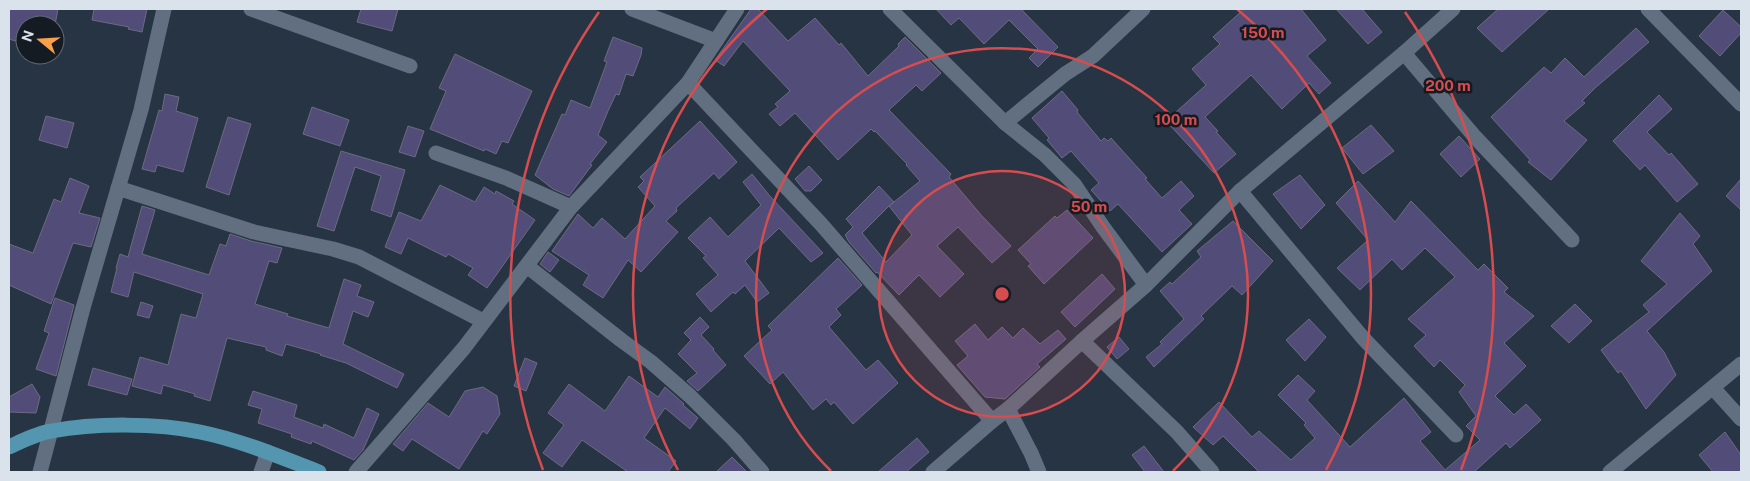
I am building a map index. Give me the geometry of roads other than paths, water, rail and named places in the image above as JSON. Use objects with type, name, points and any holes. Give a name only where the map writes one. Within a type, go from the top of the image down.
[{"type":"main road","points":[[9,447],[50,431],[92,426],[165,426],[200,432],[268,452],[319,472]]},
{"type":"street","points":[[40,472],[83,308],[141,110],[164,9]]},
{"type":"street","points":[[251,9],[410,66]]},
{"type":"street","points":[[632,9],[716,41]]},
{"type":"street","points":[[356,472],[464,348],[571,207],[688,83],[737,9]]},
{"type":"street","points":[[890,9],[1004,123],[1045,155],[1074,184],[1146,285]]},
{"type":"street","points":[[1004,123],[1066,74],[1093,56],[1143,9]]},
{"type":"street","points":[[933,472],[1008,409],[1146,285],[1240,192],[1453,9]]},
{"type":"street","points":[[1648,9],[1741,104]]},
{"type":"street","points":[[1404,53],[1475,137],[1572,240]]},
{"type":"street","points":[[688,83],[821,224],[992,422]]},
{"type":"street","points":[[436,153],[506,178],[571,207]]},
{"type":"street","points":[[118,188],[254,232],[333,249],[359,257],[483,321]]},
{"type":"street","points":[[1240,192],[1363,338],[1456,435]]},
{"type":"street","points":[[527,266],[620,340],[651,362],[690,396],[762,472]]},
{"type":"street","points":[[1082,341],[1177,432],[1212,472]]},
{"type":"street","points":[[1610,472],[1714,389],[1741,364]]},
{"type":"street","points":[[1714,389],[1741,419]]},
{"type":"street","points":[[1008,409],[1032,453],[1039,472]]},
{"type":"street","points":[[261,472],[268,452]]}]
